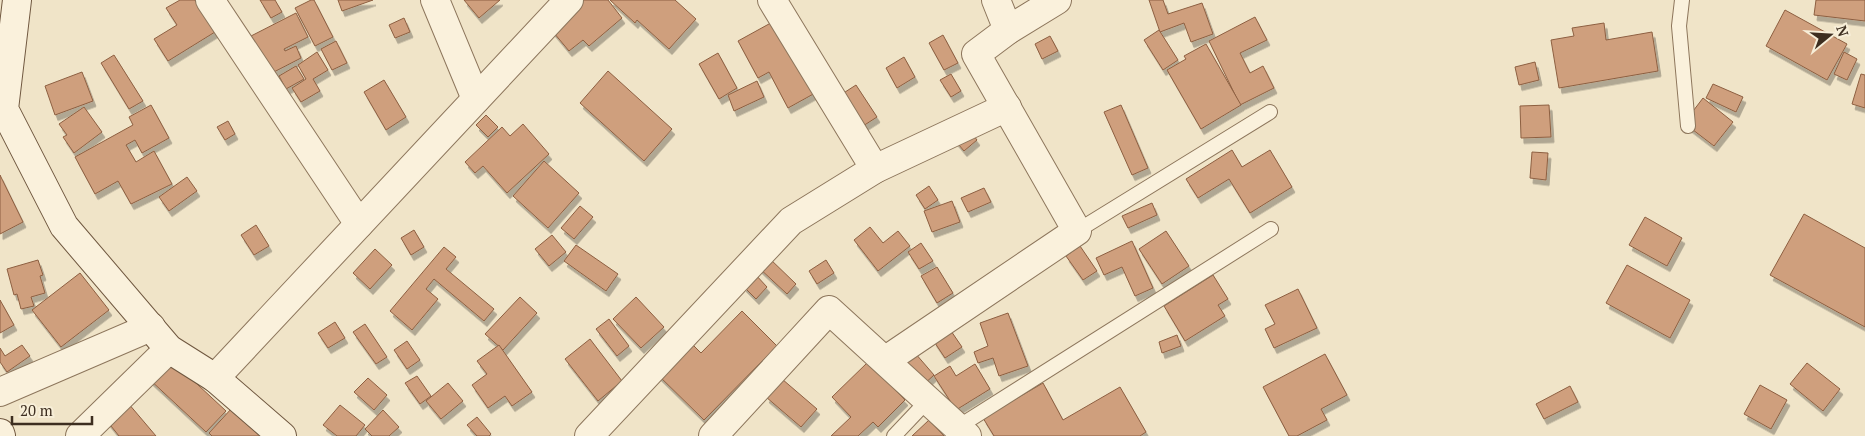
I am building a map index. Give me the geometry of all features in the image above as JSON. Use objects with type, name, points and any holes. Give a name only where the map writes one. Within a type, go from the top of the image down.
[{"type":"street","points":[[17,0],[4,109],[64,226],[169,349],[214,378],[282,436]]},
{"type":"street","points":[[210,0],[359,224]]},
{"type":"street","points":[[435,0],[476,99]]},
{"type":"street","points":[[214,378],[569,0]]},
{"type":"street","points":[[772,0],[875,169]]},
{"type":"street","points":[[996,0],[1008,30]]},
{"type":"street","points":[[886,360],[1077,231],[976,54],[1008,30],[1057,0]]},
{"type":"street","points":[[590,436],[791,221],[875,169],[1007,107]]},
{"type":"street","points":[[713,436],[830,310],[963,432]]},
{"type":"street","points":[[0,392],[151,327]]},
{"type":"street","points":[[80,436],[169,349]]},
{"type":"lane","points":[[1682,0],[1679,26],[1688,126]]},
{"type":"lane","points":[[1077,231],[1270,112]]},
{"type":"lane","points":[[963,432],[1271,229]]},
{"type":"lane","points":[[894,436],[929,399]]},
{"type":"building","points":[[180,0],[195,0],[215,32],[168,61],[154,39],[177,25],[166,8]]},
{"type":"building","points":[[260,0],[275,0],[282,12],[271,18]]},
{"type":"building","points":[[314,0],[333,37],[315,46],[295,8]]},
{"type":"building","points":[[338,0],[373,0],[342,11]]},
{"type":"building","points":[[464,0],[500,0],[479,18]]},
{"type":"building","points":[[569,0],[608,0],[622,18],[589,46],[583,40],[569,51],[544,21]]},
{"type":"building","points":[[610,0],[675,0],[696,19],[669,49],[637,20],[635,23]]},
{"type":"building","points":[[1149,0],[1163,0],[1168,14],[1202,3],[1213,34],[1191,42],[1184,23],[1160,32]]},
{"type":"building","points":[[1816,0],[1865,0],[1865,21],[1814,15]]},
{"type":"building","points":[[1785,10],[1847,44],[1827,80],[1766,46]]},
{"type":"building","points":[[296,13],[308,37],[284,49],[285,51],[296,46],[301,58],[270,74],[251,36]]},
{"type":"building","points":[[1255,17],[1267,40],[1240,53],[1250,73],[1263,66],[1274,88],[1240,105],[1209,41]]},
{"type":"building","points":[[404,18],[410,32],[395,38],[389,25]]},
{"type":"building","points":[[778,19],[817,92],[788,108],[769,72],[758,78],[738,41]]},
{"type":"building","points":[[1604,23],[1606,40],[1652,32],[1658,71],[1559,88],[1551,40],[1574,36],[1572,28]]},
{"type":"building","points":[[1159,30],[1178,60],[1163,70],[1144,40]]},
{"type":"building","points":[[943,35],[958,63],[944,70],[929,43]]},
{"type":"building","points":[[1050,36],[1058,51],[1042,59],[1035,44]]},
{"type":"building","points":[[336,41],[347,63],[332,70],[321,49]]},
{"type":"building","points":[[1206,44],[1241,105],[1201,129],[1167,70],[1186,59],[1184,56]]},
{"type":"building","points":[[317,52],[328,70],[313,79],[320,91],[301,102],[292,88],[306,79],[298,65]]},
{"type":"building","points":[[1844,52],[1857,59],[1847,80],[1834,74]]},
{"type":"building","points":[[718,53],[737,88],[719,99],[699,64]]},
{"type":"building","points":[[114,55],[143,101],[129,109],[101,63]]},
{"type":"building","points":[[904,57],[915,77],[897,88],[886,68]]},
{"type":"building","points":[[1535,62],[1539,80],[1519,85],[1515,67]]},
{"type":"building","points":[[296,66],[304,79],[286,89],[279,76]]},
{"type":"building","points":[[608,71],[672,129],[644,161],[580,103]]},
{"type":"building","points":[[82,72],[93,101],[55,115],[45,86]]},
{"type":"building","points":[[951,74],[961,91],[951,97],[940,80]]},
{"type":"building","points":[[1861,74],[1865,75],[1865,108],[1852,104]]},
{"type":"building","points":[[384,80],[406,117],[386,130],[364,92]]},
{"type":"building","points":[[757,81],[764,97],[734,111],[728,95]]},
{"type":"building","points":[[1713,84],[1743,97],[1736,112],[1706,98]]},
{"type":"building","points":[[856,85],[877,117],[863,126],[842,94]]},
{"type":"building","points":[[1703,98],[1733,122],[1714,146],[1684,123]]},
{"type":"building","points":[[151,105],[169,138],[142,153],[135,140],[126,145],[136,162],[154,151],[172,184],[131,204],[118,181],[95,194],[75,157],[133,125],[129,117]]},
{"type":"building","points":[[1121,105],[1148,168],[1132,175],[1104,112]]},
{"type":"building","points":[[1549,105],[1551,137],[1521,138],[1520,106]]},
{"type":"building","points":[[84,107],[102,132],[74,153],[63,137],[67,135],[59,124]]},
{"type":"building","points":[[486,115],[498,127],[488,137],[476,125]]},
{"type":"building","points":[[228,121],[235,134],[225,140],[217,127]]},
{"type":"building","points":[[523,124],[549,154],[507,193],[483,166],[475,173],[465,162],[502,127],[510,136]]},
{"type":"building","points":[[967,127],[977,140],[964,151],[953,138]]},
{"type":"building","points":[[1232,150],[1242,167],[1270,150],[1292,187],[1250,213],[1229,179],[1198,198],[1186,179]]},
{"type":"building","points":[[1532,152],[1548,153],[1546,180],[1530,178]]},
{"type":"building","points":[[544,161],[579,193],[548,228],[513,196]]},
{"type":"building","points":[[0,175],[23,222],[0,234]]},
{"type":"building","points":[[187,177],[197,191],[169,211],[159,197]]},
{"type":"building","points":[[929,186],[938,200],[925,209],[916,195]]},
{"type":"building","points":[[984,188],[991,202],[968,212],[961,198]]},
{"type":"building","points":[[952,201],[960,222],[932,232],[924,211]]},
{"type":"building","points":[[1152,203],[1157,215],[1128,228],[1122,216]]},
{"type":"building","points":[[580,206],[593,217],[574,239],[561,228]]},
{"type":"building","points":[[1804,214],[1865,248],[1865,327],[1770,275]]},
{"type":"building","points":[[1645,217],[1682,238],[1667,266],[1629,245]]},
{"type":"building","points":[[256,225],[269,246],[254,255],[241,235]]},
{"type":"building","points":[[870,227],[883,243],[898,231],[910,246],[878,271],[854,240]]},
{"type":"building","points":[[414,230],[424,247],[411,255],[401,238]]},
{"type":"building","points":[[1166,231],[1189,266],[1162,284],[1139,249]]},
{"type":"building","points":[[552,235],[566,252],[549,266],[535,249]]},
{"type":"building","points":[[1132,241],[1153,288],[1135,296],[1122,267],[1104,275],[1096,258]]},
{"type":"building","points":[[921,243],[933,261],[919,269],[908,252]]},
{"type":"building","points":[[576,245],[618,274],[606,291],[564,261]]},
{"type":"building","points":[[1080,246],[1097,271],[1083,280],[1066,256]]},
{"type":"building","points":[[444,247],[456,257],[446,269],[494,309],[484,321],[434,279],[426,289],[438,299],[412,330],[390,311]]},
{"type":"building","points":[[375,249],[392,265],[370,289],[353,273]]},
{"type":"building","points":[[768,257],[796,284],[787,294],[758,267]]},
{"type":"building","points":[[38,260],[43,275],[40,276],[45,293],[31,297],[34,306],[21,309],[17,294],[14,295],[7,269]]},
{"type":"building","points":[[826,260],[834,273],[817,284],[809,271]]},
{"type":"building","points":[[1627,265],[1690,300],[1670,338],[1606,303]]},
{"type":"building","points":[[937,267],[953,293],[937,303],[921,276]]},
{"type":"building","points":[[80,273],[109,310],[61,347],[32,310]]},
{"type":"building","points":[[755,274],[767,287],[756,299],[743,286]]},
{"type":"building","points":[[1213,275],[1228,299],[1218,305],[1225,316],[1185,341],[1164,306]]},
{"type":"building","points":[[1298,289],[1317,328],[1274,348],[1265,329],[1275,324],[1265,305]]},
{"type":"building","points":[[520,297],[537,313],[503,350],[485,334]]},
{"type":"building","points":[[636,297],[664,327],[641,348],[613,319]]},
{"type":"building","points":[[0,300],[14,325],[0,333]]},
{"type":"building","points":[[742,311],[777,346],[704,420],[656,373],[688,340],[701,353]]},
{"type":"building","points":[[1008,313],[1028,366],[999,376],[993,358],[978,363],[974,352],[988,346],[980,323]]},
{"type":"building","points":[[609,319],[629,346],[617,356],[596,329]]},
{"type":"building","points":[[335,322],[345,338],[328,348],[318,333]]},
{"type":"building","points":[[365,324],[387,357],[376,364],[353,332]]},
{"type":"building","points":[[949,328],[962,347],[945,358],[933,340]]},
{"type":"building","points":[[1177,335],[1181,346],[1162,353],[1159,342]]},
{"type":"building","points":[[590,339],[622,381],[598,401],[565,359]]},
{"type":"building","points":[[407,341],[420,360],[407,369],[394,350]]},
{"type":"building","points":[[22,345],[30,356],[7,372],[0,362],[0,348],[5,356]]},
{"type":"building","points":[[499,345],[532,392],[512,406],[505,396],[488,408],[472,385],[487,374],[477,361]]},
{"type":"building","points":[[915,353],[934,375],[922,386],[902,364]]},
{"type":"building","points":[[1325,354],[1347,395],[1321,409],[1327,420],[1297,436],[1289,436],[1263,387]]},
{"type":"building","points":[[168,357],[226,411],[206,432],[148,378]]},
{"type":"building","points":[[868,362],[905,400],[878,427],[873,422],[858,436],[831,436],[851,417],[832,397]]},
{"type":"building","points":[[1807,363],[1840,389],[1823,411],[1790,384]]},
{"type":"building","points":[[975,364],[990,389],[956,410],[934,376],[950,366],[956,376]]},
{"type":"building","points":[[417,376],[431,396],[420,404],[405,383]]},
{"type":"building","points":[[368,378],[387,395],[374,410],[354,392]]},
{"type":"building","points":[[782,379],[817,409],[801,427],[766,397]]},
{"type":"building","points":[[448,383],[463,401],[441,419],[426,401]]},
{"type":"building","points":[[1043,383],[1063,420],[1120,387],[1146,432],[1140,436],[994,436],[983,418]]},
{"type":"building","points":[[1760,385],[1787,400],[1771,429],[1744,414]]},
{"type":"building","points":[[1570,386],[1578,402],[1544,419],[1536,404]]},
{"type":"building","points":[[128,403],[156,436],[119,436],[107,421]]},
{"type":"building","points":[[340,405],[365,425],[356,436],[337,436],[323,425]]},
{"type":"building","points":[[232,408],[261,436],[212,436],[209,433]]},
{"type":"building","points":[[383,410],[399,427],[389,436],[372,436],[365,429]]},
{"type":"building","points":[[477,417],[491,434],[489,436],[477,436],[467,425]]},
{"type":"building","points":[[929,420],[944,436],[912,436]]}]
